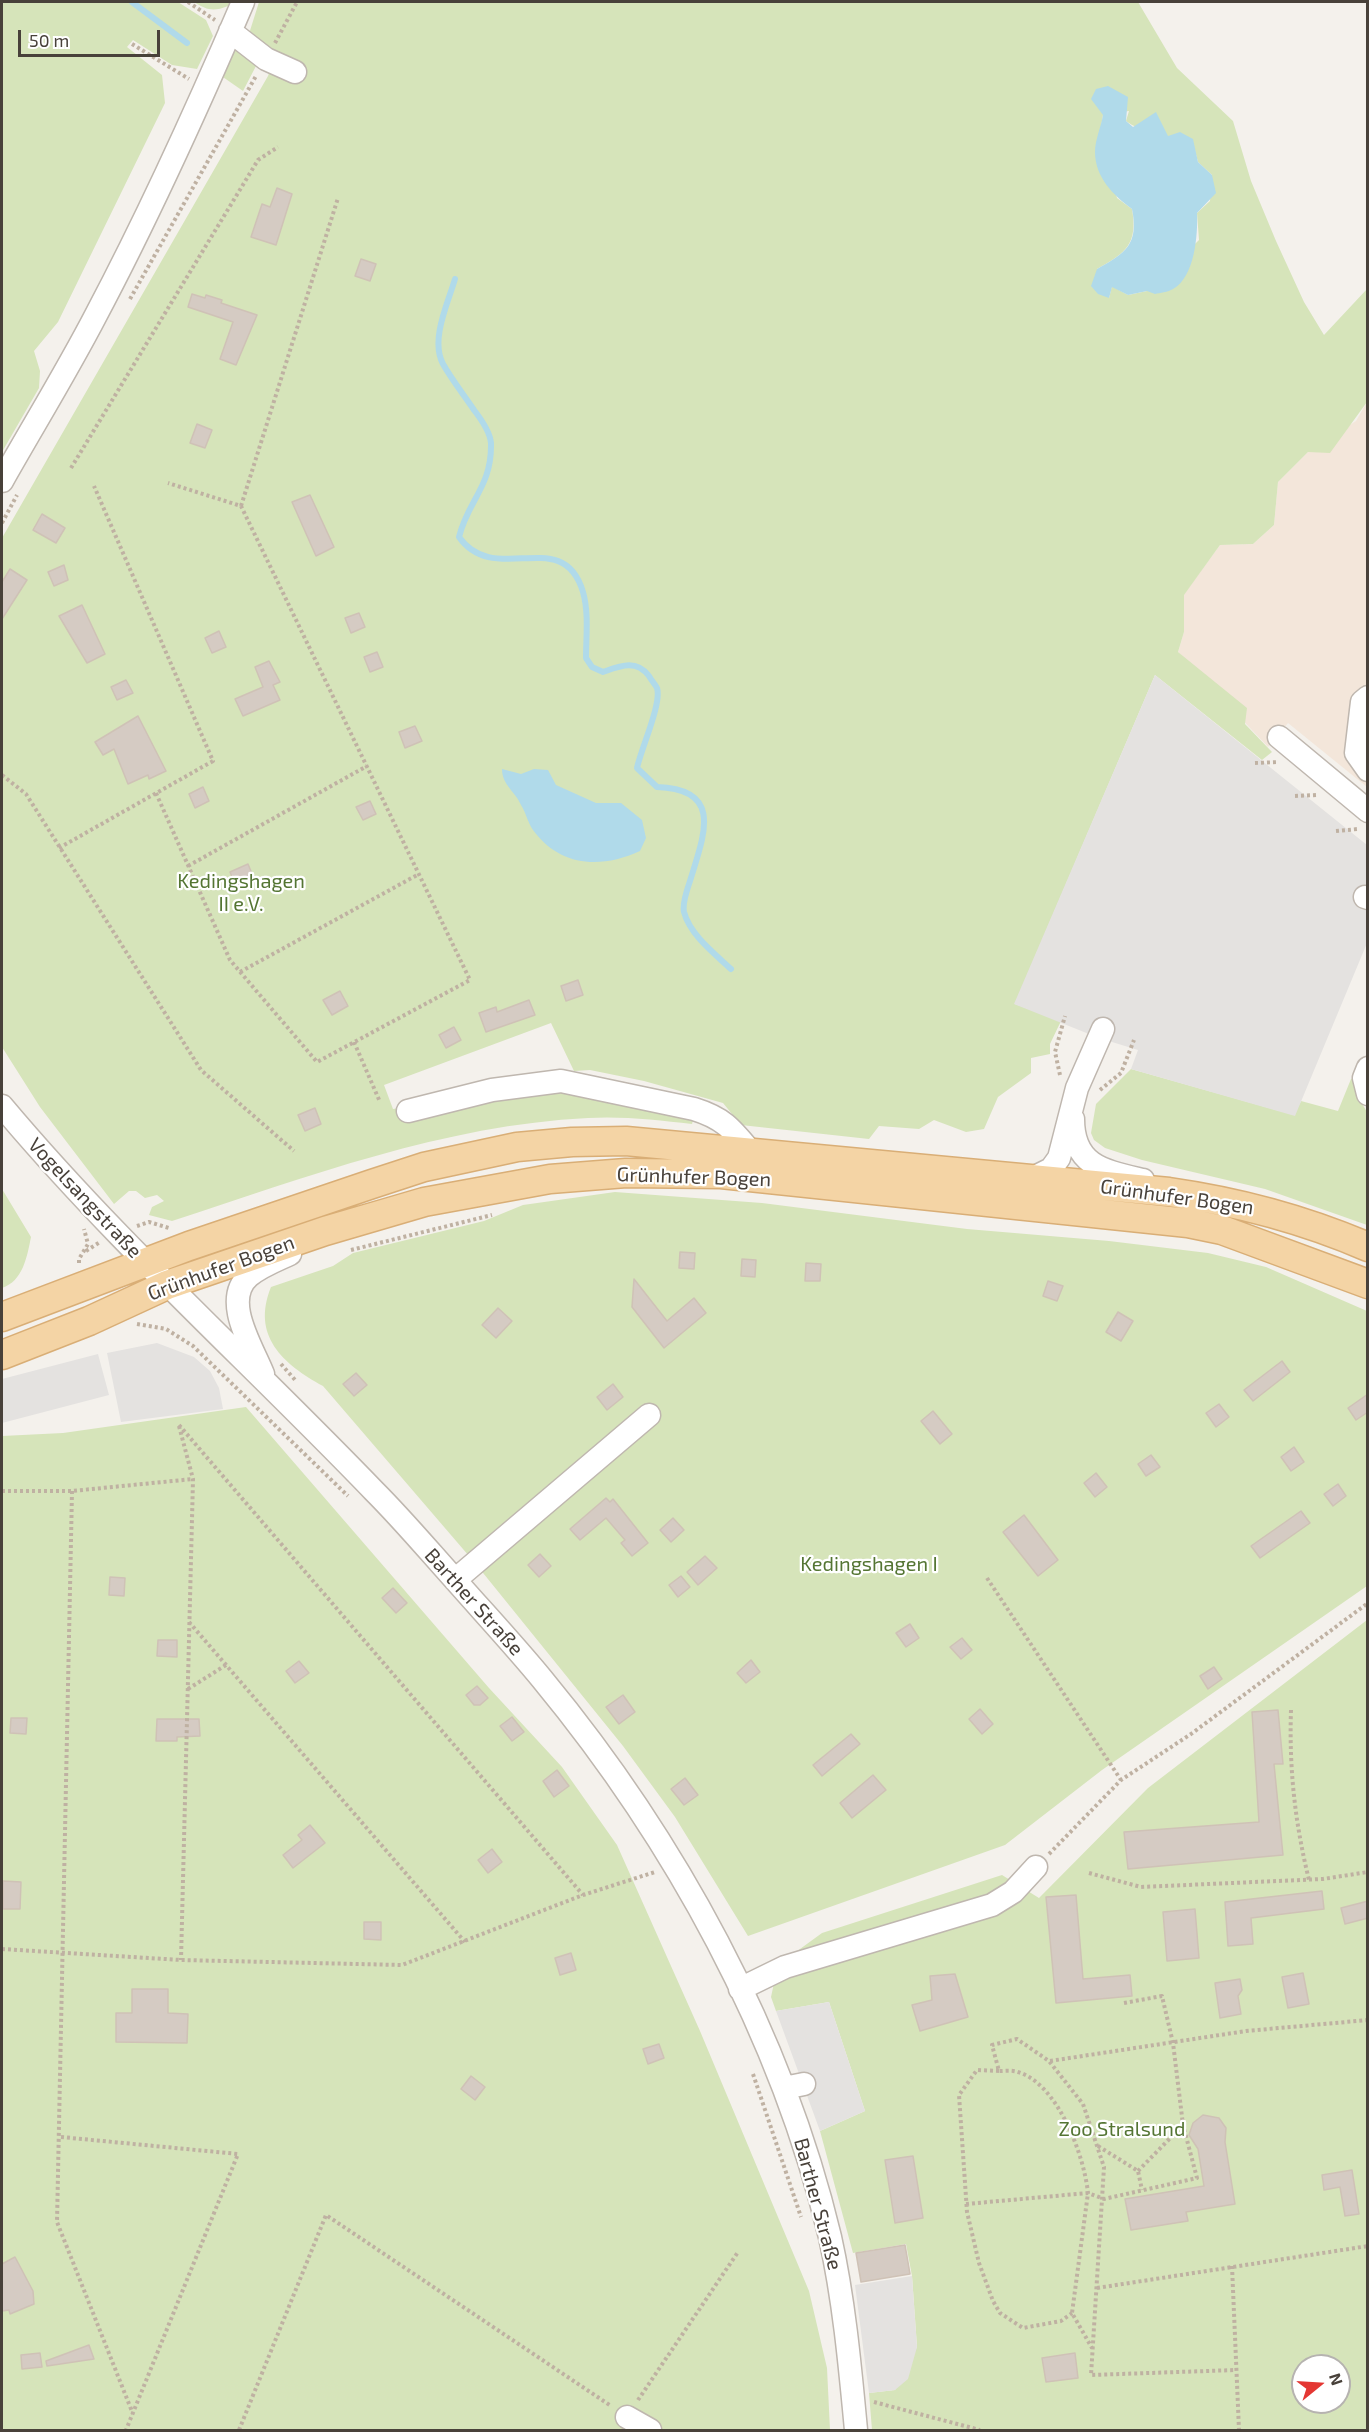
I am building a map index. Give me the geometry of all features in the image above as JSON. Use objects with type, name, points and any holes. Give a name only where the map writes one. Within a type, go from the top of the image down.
[{"type":"main road","name":"Grünhufer Bogen","points":[[2,1317],[145,1263],[424,1167],[518,1147],[583,1142],[626,1141],[750,1151],[1169,1192],[1226,1200],[1261,1209],[1368,1247]]},
{"type":"main road","name":"Grünhufer Bogen","points":[[2,1355],[110,1312],[167,1285],[317,1233],[424,1202],[550,1179],[626,1173],[721,1174],[1188,1223],[1222,1230],[1368,1284]]},
{"type":"street","points":[[12,483],[97,315],[205,88],[243,2]]},
{"type":"street","points":[[230,31],[266,59],[295,72]]},
{"type":"street","points":[[1368,697],[1362,702],[1356,753],[1368,770]]},
{"type":"street","points":[[1279,737],[1368,811]]},
{"type":"street","points":[[1031,1179],[1055,1166],[1087,1091],[1103,1029]]},
{"type":"street","points":[[1368,1068],[1364,1078],[1368,1094]]},
{"type":"street","points":[[408,1112],[492,1090],[561,1081],[713,1115],[732,1128],[750,1151]]},
{"type":"street","points":[[1087,1091],[1073,1121],[1074,1139],[1079,1152],[1099,1167],[1144,1180],[1169,1192]]},
{"type":"street","name":"Vogelsangstraße","points":[[2,1106],[50,1162],[145,1263]]},
{"type":"street","points":[[266,1381],[239,1314],[241,1288],[252,1274],[300,1249],[317,1233]]},
{"type":"street","name":"Barther Straße","points":[[145,1263],[377,1493],[543,1680],[598,1752],[683,1880],[794,2086],[829,2236],[856,2375],[856,2430]]},
{"type":"street","points":[[455,1580],[649,1415]]},
{"type":"street","points":[[740,1989],[784,1967],[993,1905],[1013,1892],[1036,1867]]},
{"type":"street","points":[[627,2417],[650,2430]]},
{"type":"path","points":[[188,2],[230,31]]},
{"type":"path","points":[[129,301],[297,2]]},
{"type":"path","points":[[132,44],[205,88]]},
{"type":"path","points":[[71,468],[258,160],[278,147]]},
{"type":"path","points":[[156,793],[230,960],[317,1062],[470,980],[241,506],[338,198]]},
{"type":"path","points":[[2,523],[12,483]]},
{"type":"path","points":[[168,483],[241,506]]},
{"type":"path","points":[[59,848],[213,761],[94,486]]},
{"type":"path","points":[[188,866],[367,766]]},
{"type":"path","points":[[2,775],[26,794],[201,1070],[294,1150]]},
{"type":"path","points":[[1336,831],[1368,827]]},
{"type":"path","points":[[240,972],[419,874]]},
{"type":"path","points":[[1087,1091],[1122,1073],[1134,1040]]},
{"type":"path","points":[[354,1042],[380,1102]]},
{"type":"path","points":[[339,1253],[495,1213]]},
{"type":"path","points":[[83,1227],[88,1244],[78,1259],[81,1271],[91,1285]]},
{"type":"path","points":[[110,1312],[119,1325],[136,1324],[166,1329],[193,1346],[352,1501]]},
{"type":"path","points":[[277,1359],[301,1385]]},
{"type":"path","points":[[181,1960],[193,1479],[179,1425],[583,1895]]},
{"type":"path","points":[[2,1491],[72,1491],[193,1479]]},
{"type":"path","points":[[72,1491],[61,2137],[57,2222],[133,2414]]},
{"type":"path","points":[[987,1578],[1121,1780]]},
{"type":"path","points":[[1036,1867],[1121,1780],[1191,1734],[1368,1603]]},
{"type":"path","points":[[189,1622],[465,1942]]},
{"type":"path","points":[[188,1689],[226,1665]]},
{"type":"path","points":[[1291,1710],[1289,1756],[1294,1810],[1309,1880]]},
{"type":"path","points":[[2,1949],[181,1960],[402,1965],[583,1895],[659,1871],[653,1862]]},
{"type":"path","points":[[1089,1873],[1140,1887],[1309,1880],[1368,1872]]},
{"type":"path","points":[[966,2204],[1088,2193],[1104,2199],[1197,2178],[1183,2125],[1173,2043],[1162,1996],[1124,2003]]},
{"type":"path","points":[[1049,2061],[1246,2031],[1368,2020]]},
{"type":"path","points":[[999,2071],[992,2045],[1017,2039],[1049,2061],[1083,2103],[1104,2167],[1104,2199],[1091,2375],[1236,2370]]},
{"type":"path","points":[[1072,2313],[1061,2321],[1023,2328],[1000,2313],[979,2263],[966,2204],[959,2095],[977,2070],[1018,2072],[1044,2090],[1067,2122],[1085,2170],[1088,2193],[1072,2313],[1092,2349]]},
{"type":"path","points":[[753,2072],[804,2226]]},
{"type":"path","points":[[1138,2171],[1183,2125]]},
{"type":"path","points":[[61,2137],[238,2154],[126,2430]]},
{"type":"path","points":[[1097,2146],[1138,2171],[1142,2190]]},
{"type":"path","points":[[239,2430],[326,2215],[627,2417],[738,2252]]},
{"type":"path","points":[[1097,2288],[1368,2246]]},
{"type":"path","points":[[1232,2266],[1239,2430]]},
{"type":"path","points":[[856,2375],[867,2401],[980,2430]]},
{"type":"shaded area","points":[[1367,402],[1367,787],[1288,723],[1268,747],[1178,652],[1184,632],[1184,594],[1220,545],[1253,544],[1274,525],[1278,482],[1308,452],[1356,421]]},
{"type":"shaded area","points":[[1155,675],[1367,845],[1367,943],[1295,1116],[1131,1069],[1138,1050],[1099,1038],[1014,1004]]},
{"type":"shaded area","points":[[157,1343],[194,1357],[210,1371],[219,1388],[223,1409],[121,1422],[107,1353]]},
{"type":"shaded area","points":[[98,1354],[109,1395],[2,1423],[2,1379]]},
{"type":"shaded area","points":[[829,2002],[865,2111],[820,2131],[776,2011]]},
{"type":"shaded area","points":[[912,2276],[917,2347],[908,2379],[895,2390],[869,2393],[855,2285]]},
{"type":"green space","points":[[2,2],[178,2],[206,20],[213,36],[197,69],[172,65],[133,40],[127,47],[162,75],[165,103],[58,322],[34,351],[40,371],[39,388],[2,452]]},
{"type":"green space","points":[[194,2],[230,2],[228,6],[214,9]]},
{"type":"green space","name":"Kedingshagen II e.V.","points":[[259,2],[1138,2],[1177,68],[1233,121],[1251,181],[1276,241],[1304,302],[1324,335],[1367,289],[1367,402],[1330,453],[1308,452],[1278,482],[1274,525],[1253,544],[1220,545],[1184,595],[1184,632],[1178,652],[1247,708],[1245,724],[1272,752],[1262,760],[1155,675],[1015,1004],[1061,1021],[1050,1044],[1050,1054],[1031,1058],[1031,1073],[998,1097],[984,1129],[966,1132],[934,1120],[919,1129],[879,1126],[869,1139],[741,1125],[723,1103],[644,1081],[590,1070],[574,1071],[551,1023],[384,1085],[393,1109],[546,1086],[694,1117],[692,1124],[640,1119],[588,1118],[481,1131],[429,1142],[325,1171],[172,1221],[149,1215],[152,1207],[164,1201],[157,1195],[145,1198],[136,1191],[129,1191],[114,1204],[40,1107],[2,1047],[2,538],[268,76],[272,65],[248,37]],"holes":[[[1129,111],[1126,121],[1148,132],[1194,147],[1198,162],[1212,175],[1210,201],[1197,213],[1199,240],[1147,291],[1128,295],[1112,286],[1109,298],[1097,269],[1116,258],[1128,246],[1133,231],[1133,221],[1132,209],[1117,198],[1101,127],[1103,115]]]},
{"type":"green space","points":[[232,47],[256,66],[243,91],[220,75]]},
{"type":"green space","points":[[1131,1069],[1294,1115],[1301,1101],[1338,1111],[1351,1079],[1356,1077],[1358,1097],[1367,1112],[1367,1225],[1265,1189],[1142,1160],[1105,1148],[1094,1140],[1091,1133],[1096,1104]]},
{"type":"green space","points":[[2,1189],[31,1237],[23,1267],[15,1280],[2,1288]]},
{"type":"green space","name":"Kedingshagen I","points":[[615,1192],[762,1203],[967,1229],[1109,1241],[1208,1253],[1266,1267],[1367,1311],[1367,1586],[1102,1770],[1005,1845],[748,1936],[675,1817],[623,1746],[475,1563],[323,1386],[284,1358],[268,1334],[265,1320],[266,1304],[271,1287],[333,1266],[353,1253],[484,1221],[523,1205]]},
{"type":"green space","points":[[246,1407],[489,1688],[562,1767],[617,1845],[700,2031],[809,2291],[827,2368],[830,2430],[2,2430],[2,1436],[63,1433]]},
{"type":"green space","name":"Zoo Stralsund","points":[[1367,1620],[1367,2430],[872,2430],[869,2393],[895,2390],[917,2347],[912,2276],[906,2244],[853,2253],[820,2131],[865,2111],[829,2002],[776,2011],[771,1997],[778,1965],[822,1933],[1002,1875],[1039,1898],[1148,1788]]},
{"type":"water","points":[[1108,86],[1128,97],[1126,121],[1133,127],[1156,112],[1168,136],[1180,132],[1193,139],[1198,162],[1212,175],[1216,193],[1197,213],[1196,243],[1191,265],[1180,283],[1166,292],[1155,294],[1147,291],[1128,295],[1112,287],[1109,298],[1098,294],[1091,286],[1097,269],[1123,252],[1132,239],[1134,231],[1132,209],[1106,185],[1096,161],[1096,143],[1103,115],[1091,99],[1096,89]]},
{"type":"water","points":[[502,769],[521,774],[534,769],[548,770],[556,785],[596,803],[621,803],[642,820],[646,838],[640,851],[611,861],[596,862],[568,858],[556,851],[533,830],[518,800],[506,784]]},
{"type":"building","points":[[277,188],[292,194],[276,245],[251,237],[262,204],[270,207]]},
{"type":"building","points":[[361,259],[376,264],[370,281],[355,276]]},
{"type":"building","points":[[192,294],[222,300],[221,303],[257,315],[236,365],[220,359],[233,322],[188,307]]},
{"type":"building","points":[[197,424],[212,430],[205,448],[190,443]]},
{"type":"building","points":[[310,495],[334,547],[316,556],[292,502]]},
{"type":"building","points":[[42,514],[65,528],[56,543],[33,530]]},
{"type":"building","points":[[64,565],[68,580],[54,586],[48,572]]},
{"type":"building","points":[[10,569],[27,580],[2,619],[2,582]]},
{"type":"building","points":[[82,605],[105,654],[87,663],[59,616]]},
{"type":"building","points":[[359,613],[365,627],[351,633],[345,618]]},
{"type":"building","points":[[219,631],[226,647],[212,653],[205,638]]},
{"type":"building","points":[[377,652],[383,667],[370,672],[364,657]]},
{"type":"building","points":[[269,661],[280,682],[273,685],[280,700],[243,716],[235,699],[263,687],[255,667]]},
{"type":"building","points":[[126,680],[133,693],[117,700],[111,687]]},
{"type":"building","points":[[138,716],[166,771],[149,779],[148,775],[128,784],[114,749],[103,755],[95,742]]},
{"type":"building","points":[[415,726],[422,741],[405,748],[399,732]]},
{"type":"building","points":[[203,787],[209,801],[195,808],[189,794]]},
{"type":"building","points":[[370,801],[376,814],[363,820],[356,807]]},
{"type":"building","points":[[248,864],[255,881],[237,889],[230,872]]},
{"type":"building","points":[[578,980],[583,995],[566,1001],[561,986]]},
{"type":"building","points":[[340,991],[348,1006],[332,1015],[323,1000]]},
{"type":"building","points":[[529,1000],[535,1015],[486,1032],[479,1013],[496,1007],[497,1012]]},
{"type":"building","points":[[454,1027],[461,1040],[446,1048],[439,1035]]},
{"type":"building","points":[[315,1108],[321,1124],[305,1131],[298,1115]]},
{"type":"building","points":[[680,1252],[695,1253],[694,1269],[679,1268]]},
{"type":"building","points":[[742,1259],[756,1260],[755,1277],[741,1276]]},
{"type":"building","points":[[806,1263],[821,1264],[820,1281],[805,1281]]},
{"type":"building","points":[[634,1279],[667,1321],[694,1298],[706,1313],[664,1348],[632,1307]]},
{"type":"building","points":[[1048,1281],[1063,1286],[1057,1301],[1043,1296]]},
{"type":"building","points":[[498,1308],[512,1321],[496,1338],[482,1325]]},
{"type":"building","points":[[1118,1312],[1133,1321],[1121,1341],[1106,1332]]},
{"type":"building","points":[[1282,1361],[1290,1372],[1253,1401],[1244,1390]]},
{"type":"building","points":[[356,1373],[367,1385],[354,1396],[343,1384]]},
{"type":"building","points":[[613,1384],[623,1397],[607,1410],[597,1397]]},
{"type":"building","points":[[1368,1394],[1368,1412],[1356,1420],[1348,1408]]},
{"type":"building","points":[[1219,1404],[1229,1417],[1216,1427],[1206,1413]]},
{"type":"building","points":[[933,1411],[952,1434],[940,1444],[921,1421]]},
{"type":"building","points":[[1294,1447],[1304,1462],[1291,1471],[1281,1457]]},
{"type":"building","points":[[1151,1455],[1160,1467],[1146,1476],[1138,1464]]},
{"type":"building","points":[[1096,1473],[1107,1487],[1095,1497],[1084,1483]]},
{"type":"building","points":[[1338,1484],[1346,1496],[1333,1506],[1324,1494]]},
{"type":"building","points":[[606,1498],[610,1502],[613,1499],[648,1543],[632,1556],[621,1543],[625,1540],[606,1518],[580,1540],[570,1529]]},
{"type":"building","points":[[1301,1511],[1310,1523],[1260,1558],[1251,1546]]},
{"type":"building","points":[[1024,1515],[1058,1560],[1038,1576],[1003,1532]]},
{"type":"building","points":[[673,1518],[684,1530],[671,1542],[660,1530]]},
{"type":"building","points":[[540,1554],[551,1566],[539,1577],[528,1565]]},
{"type":"building","points":[[705,1556],[717,1568],[698,1585],[687,1572]]},
{"type":"building","points":[[681,1576],[690,1587],[678,1597],[669,1585]]},
{"type":"building","points":[[110,1577],[125,1578],[124,1596],[109,1595]]},
{"type":"building","points":[[393,1588],[407,1603],[396,1613],[382,1598]]},
{"type":"building","points":[[910,1624],[919,1638],[906,1647],[896,1633]]},
{"type":"building","points":[[962,1638],[972,1650],[961,1659],[950,1647]]},
{"type":"building","points":[[158,1640],[177,1640],[177,1657],[157,1656]]},
{"type":"building","points":[[751,1660],[760,1672],[746,1683],[737,1673]]},
{"type":"building","points":[[299,1661],[309,1673],[295,1683],[286,1671]]},
{"type":"building","points":[[1214,1667],[1222,1679],[1208,1689],[1200,1676]]},
{"type":"building","points":[[477,1686],[488,1698],[480,1705],[474,1705],[466,1695]]},
{"type":"building","points":[[623,1695],[635,1712],[619,1724],[606,1707]]},
{"type":"building","points":[[980,1709],[993,1724],[982,1734],[969,1719]]},
{"type":"building","points":[[1278,1710],[1283,1764],[1274,1764],[1283,1855],[1128,1869],[1124,1832],[1259,1822],[1252,1712]]},
{"type":"building","points":[[512,1717],[524,1732],[512,1741],[500,1726]]},
{"type":"building","points":[[11,1718],[27,1718],[26,1734],[10,1733]]},
{"type":"building","points":[[157,1719],[199,1719],[200,1736],[177,1737],[177,1741],[156,1741]]},
{"type":"building","points":[[851,1734],[860,1744],[822,1776],[813,1765]]},
{"type":"building","points":[[557,1770],[569,1786],[554,1797],[543,1781]]},
{"type":"building","points":[[873,1775],[886,1790],[852,1818],[840,1803]]},
{"type":"building","points":[[685,1778],[698,1795],[684,1805],[671,1789]]},
{"type":"building","points":[[310,1825],[325,1843],[293,1868],[283,1855],[302,1840],[298,1835]]},
{"type":"building","points":[[492,1849],[502,1862],[488,1873],[478,1860]]},
{"type":"building","points":[[3,1881],[21,1882],[20,1909],[3,1909]]},
{"type":"building","points":[[1322,1891],[1324,1909],[1251,1918],[1253,1944],[1228,1946],[1225,1902]]},
{"type":"building","points":[[1076,1895],[1083,1979],[1130,1975],[1132,1996],[1056,2003],[1046,1897]]},
{"type":"building","points":[[1368,1901],[1368,1918],[1345,1924],[1341,1908]]},
{"type":"building","points":[[1195,1909],[1199,1958],[1167,1961],[1163,1912]]},
{"type":"building","points":[[364,1922],[381,1922],[381,1940],[364,1939]]},
{"type":"building","points":[[571,1953],[576,1970],[560,1975],[555,1958]]},
{"type":"building","points":[[1303,1973],[1309,2004],[1288,2008],[1282,1977]]},
{"type":"building","points":[[955,1974],[968,2017],[920,2031],[912,2005],[932,2000],[930,1976]]},
{"type":"building","points":[[1240,1979],[1242,1990],[1238,1996],[1241,2014],[1220,2018],[1215,1983]]},
{"type":"building","points":[[132,1989],[168,1989],[168,2013],[188,2014],[187,2043],[116,2042],[116,2013],[132,2013]]},
{"type":"building","points":[[659,2044],[664,2058],[648,2064],[643,2049]]},
{"type":"building","points":[[471,2076],[485,2087],[475,2100],[461,2089]]},
{"type":"building","points":[[1203,2115],[1219,2118],[1226,2128],[1225,2142],[1235,2204],[1186,2212],[1188,2221],[1131,2230],[1125,2199],[1204,2186],[1198,2149],[1189,2135],[1193,2123]]},
{"type":"building","points":[[913,2156],[923,2218],[895,2223],[885,2160]]},
{"type":"building","points":[[1352,2170],[1359,2214],[1345,2216],[1340,2187],[1324,2190],[1322,2175]]},
{"type":"building","points":[[905,2245],[910,2274],[861,2282],[856,2253]]},
{"type":"building","points":[[15,2257],[33,2291],[34,2304],[10,2314],[9,2310],[2,2311],[2,2264]]},
{"type":"building","points":[[89,2345],[94,2359],[47,2366],[46,2361]]},
{"type":"building","points":[[40,2353],[42,2367],[22,2369],[21,2355]]},
{"type":"building","points":[[1075,2353],[1078,2378],[1046,2382],[1042,2358]]},
{"type":"waterway","points":[[132,2],[187,43]]},
{"type":"waterway","points":[[455,279],[439,333],[439,354],[443,364],[485,426],[491,443],[488,471],[459,537],[474,551],[491,558],[544,558],[560,562],[573,572],[583,592],[587,617],[586,658],[592,667],[603,672],[628,665],[639,667],[657,688],[657,704],[637,768],[657,787],[678,790],[692,796],[701,805],[704,818],[703,832],[685,897],[684,912],[697,936],[731,969]]}]
